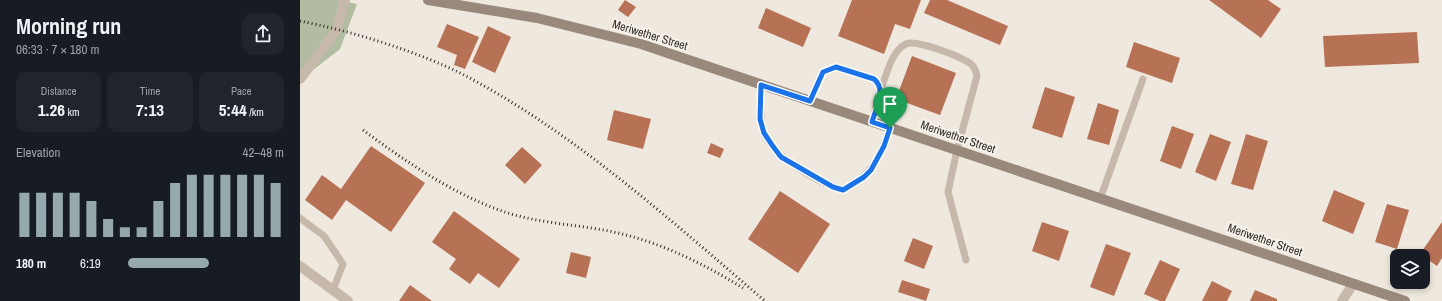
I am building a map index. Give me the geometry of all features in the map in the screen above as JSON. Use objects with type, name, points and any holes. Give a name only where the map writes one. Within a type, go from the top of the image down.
[{"type":"street","points":[[300,79],[336,31],[345,0]]},
{"type":"street","name":"Meriwether Street","points":[[428,0],[450,2],[537,18],[641,44],[1405,301]]},
{"type":"street","points":[[300,266],[348,301]]},
{"type":"street","points":[[1342,301],[1353,284]]},
{"type":"lane","points":[[872,122],[881,88],[896,53],[907,44],[916,43],[960,58],[971,64],[975,69],[977,76],[957,150],[948,192],[966,260]]},
{"type":"lane","points":[[810,101],[823,72],[836,67],[874,79],[881,88]]},
{"type":"lane","points":[[1100,199],[1143,79]]},
{"type":"lane","points":[[761,85],[760,119],[764,133],[772,145],[781,157],[833,187],[843,190],[864,177],[871,170],[884,146],[890,128]]},
{"type":"lane","points":[[300,218],[324,236],[343,264],[333,290]]},
{"type":"green space","points":[[300,0],[338,0],[357,4],[340,49],[300,80]]},
{"type":"building","points":[[625,0],[636,7],[628,17],[618,10]]},
{"type":"building","points":[[852,0],[921,0],[910,29],[895,24],[884,54],[838,36]]},
{"type":"building","points":[[930,0],[947,0],[1008,26],[1000,45],[924,13]]},
{"type":"building","points":[[1209,0],[1268,0],[1281,9],[1261,38]]},
{"type":"building","points":[[766,8],[811,28],[803,47],[758,28]]},
{"type":"building","points":[[447,24],[479,37],[465,69],[454,65],[457,55],[437,47]]},
{"type":"building","points":[[488,26],[511,37],[495,73],[472,62]]},
{"type":"building","points":[[1417,32],[1419,63],[1325,67],[1323,36]]},
{"type":"building","points":[[1134,42],[1180,58],[1172,83],[1126,67]]},
{"type":"building","points":[[912,56],[956,73],[940,115],[896,99]]},
{"type":"building","points":[[1045,87],[1075,97],[1062,138],[1032,128]]},
{"type":"building","points":[[1098,103],[1119,110],[1109,145],[1087,139]]},
{"type":"building","points":[[614,110],[651,119],[643,149],[607,140]]},
{"type":"building","points":[[1172,126],[1194,134],[1181,169],[1160,161]]},
{"type":"building","points":[[1210,134],[1231,142],[1216,181],[1195,172]]},
{"type":"building","points":[[1246,134],[1268,141],[1253,190],[1231,184]]},
{"type":"building","points":[[711,143],[724,149],[720,158],[707,153]]},
{"type":"building","points":[[371,146],[425,183],[391,232],[346,200],[332,220],[305,200],[322,175],[341,189]]},
{"type":"building","points":[[522,147],[542,165],[525,184],[505,165]]},
{"type":"building","points":[[1334,190],[1365,203],[1353,234],[1322,221]]},
{"type":"building","points":[[780,191],[830,224],[798,273],[748,239]]},
{"type":"building","points":[[1387,204],[1409,210],[1397,249],[1375,242]]},
{"type":"building","points":[[454,211],[520,259],[499,288],[478,273],[470,284],[449,269],[456,259],[432,242]]},
{"type":"building","points":[[1042,222],[1069,231],[1059,261],[1032,251]]},
{"type":"building","points":[[1442,222],[1442,258],[1437,266],[1430,261],[1430,249],[1423,249]]},
{"type":"building","points":[[913,238],[933,246],[924,269],[904,261]]},
{"type":"building","points":[[1106,244],[1131,253],[1114,296],[1090,287]]},
{"type":"building","points":[[571,252],[591,257],[586,278],[566,273]]},
{"type":"building","points":[[1160,260],[1180,269],[1165,301],[1160,301],[1144,294]]},
{"type":"building","points":[[902,280],[930,289],[926,301],[898,292]]},
{"type":"building","points":[[1212,281],[1232,291],[1227,301],[1202,301]]},
{"type":"building","points":[[410,285],[432,301],[399,301]]},
{"type":"building","points":[[1255,290],[1277,299],[1277,301],[1250,301]]},
{"type":"railway","points":[[300,21],[363,36],[407,51],[448,67],[507,99],[546,125],[622,180],[765,301]]},
{"type":"railway","points":[[363,130],[428,175],[481,203],[513,215],[603,230],[651,242],[682,255],[743,288]]},
{"type":"route","points":[[836,67],[874,79],[881,88],[872,122],[890,128],[884,146],[871,170],[852,186],[843,190],[833,187],[781,157],[772,145],[764,133],[760,119],[761,85],[810,101],[823,72],[829,69],[836,67]]}]
